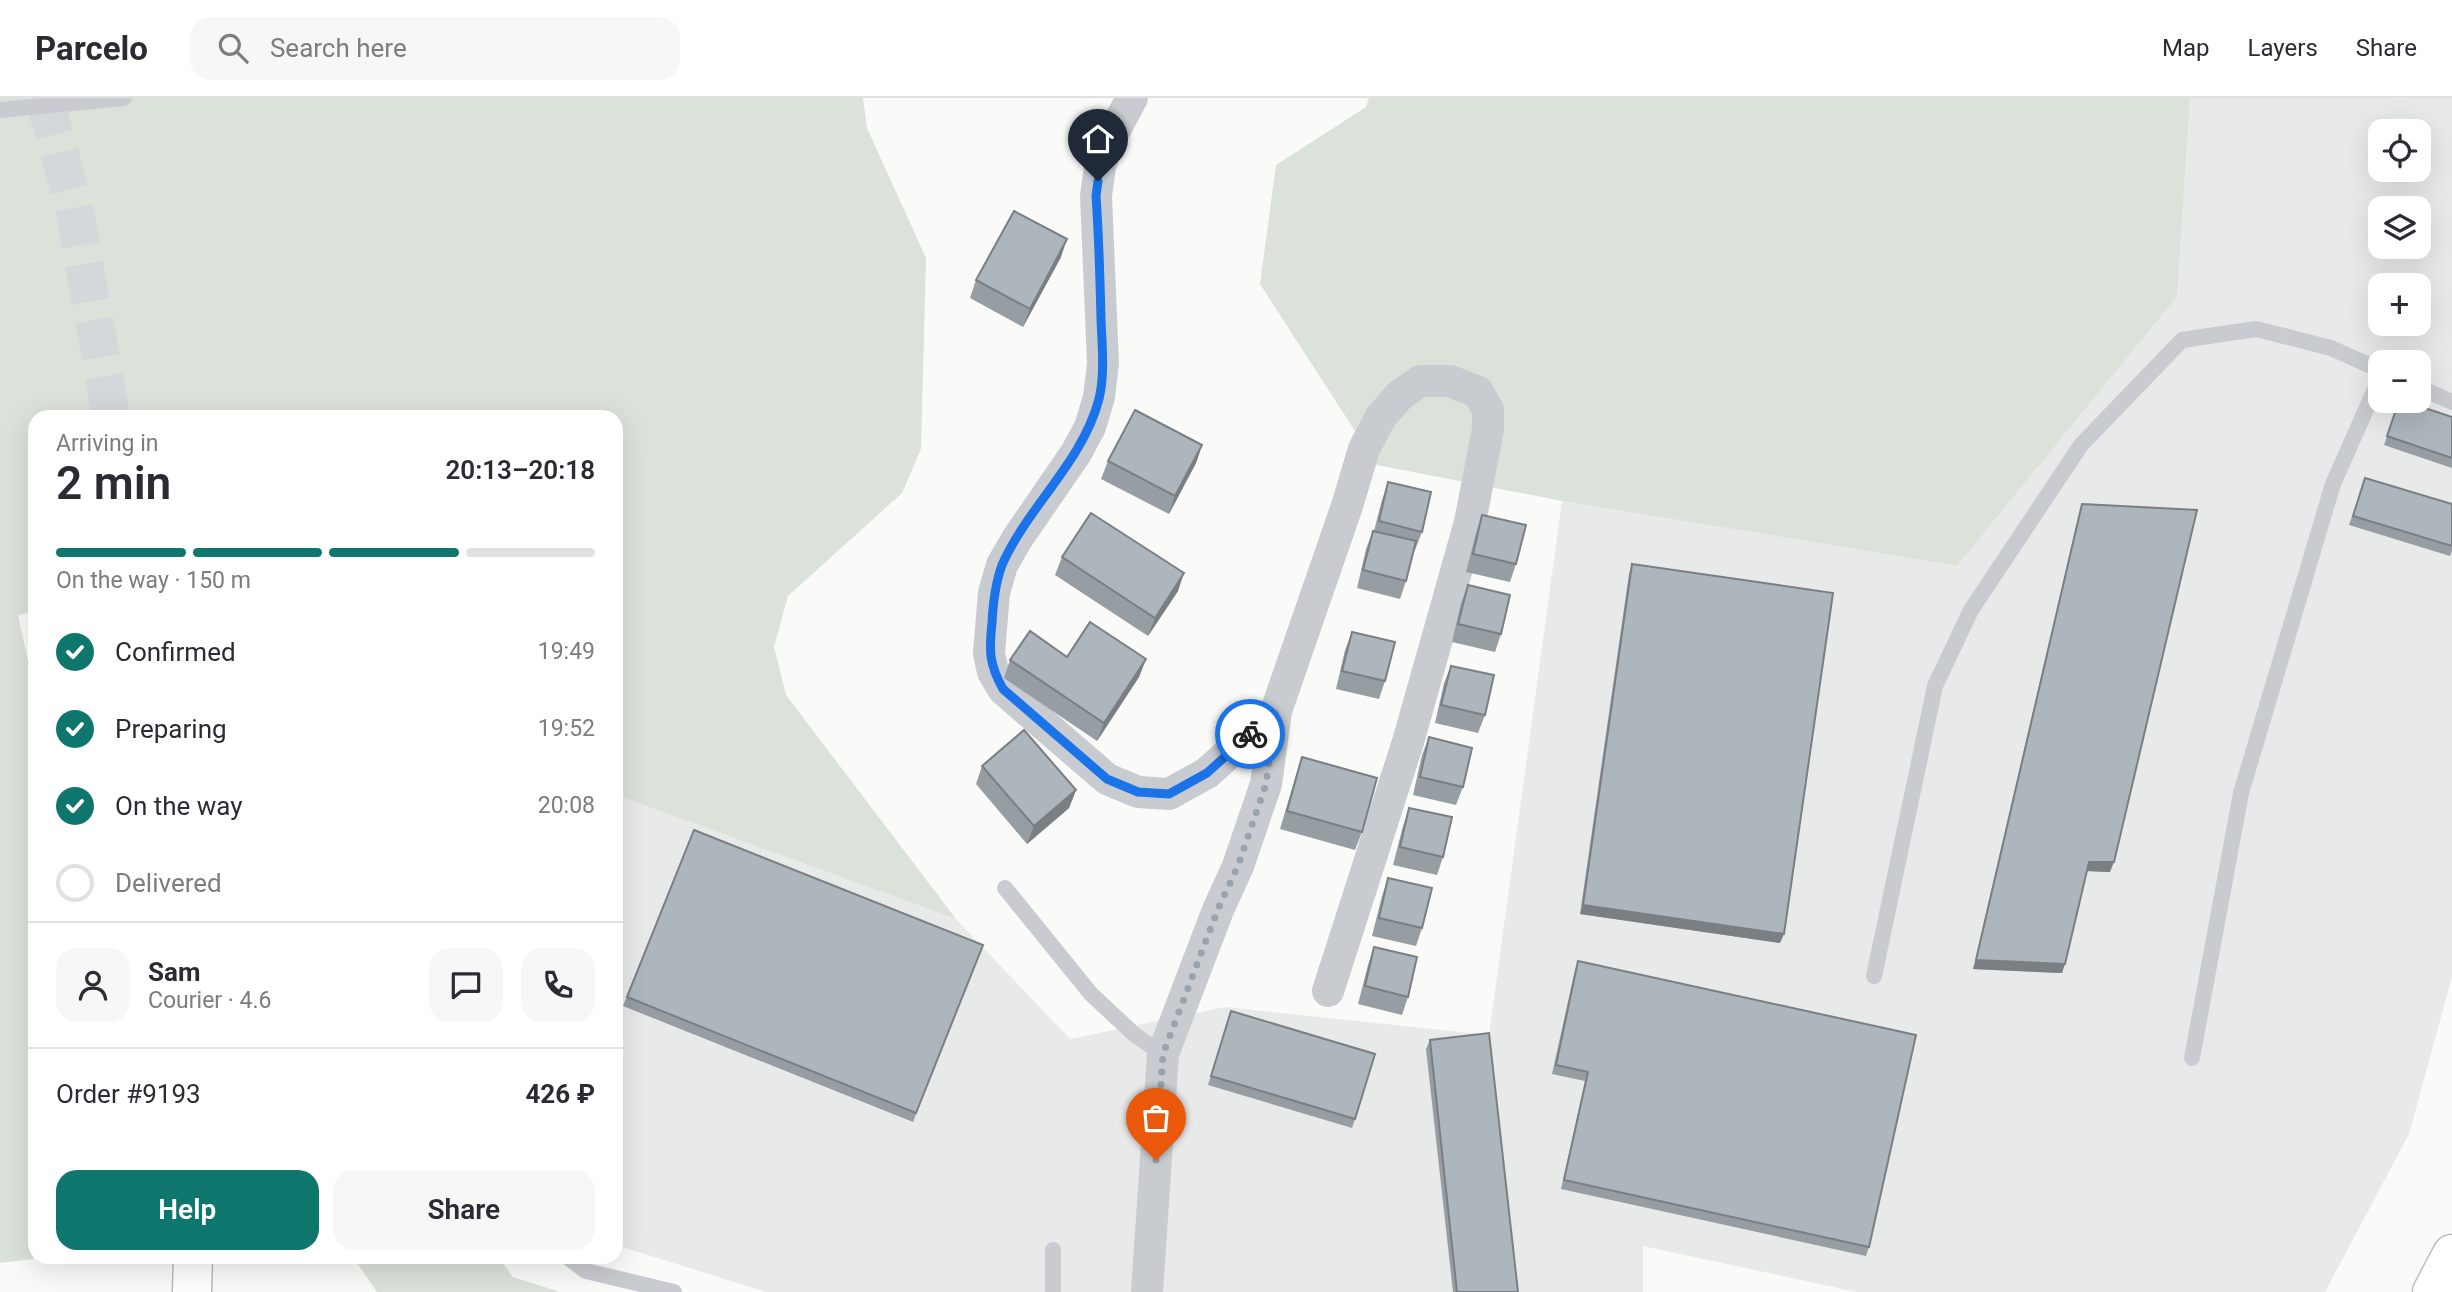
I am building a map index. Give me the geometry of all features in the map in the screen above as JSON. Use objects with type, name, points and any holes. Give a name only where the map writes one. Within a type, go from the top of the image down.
[{"type":"main road","points":[[2432,1292],[2452,1254]]},
{"type":"street","points":[[1132,98],[1110,139],[1100,166],[1096,196],[1102,363],[1100,397],[1090,427],[1076,453],[1002,565],[994,593],[989,653],[993,672],[1003,689],[1107,779],[1138,792],[1169,794],[1207,773],[1276,711]]},
{"type":"street","points":[[1147,1292],[1163,1054],[1218,909],[1238,866],[1266,784],[1276,711],[1364,449],[1380,418],[1399,396],[1420,381],[1450,380],[1478,392],[1488,410],[1488,429],[1471,522],[1408,742],[1328,991]]},
{"type":"lane","points":[[0,110],[124,98]]},
{"type":"lane","points":[[1874,976],[1935,686],[1970,610],[2081,445],[2182,340],[2256,328],[2331,348],[2368,365]]},
{"type":"lane","points":[[2431,393],[2452,402]]},
{"type":"lane","points":[[2192,1058],[2241,793],[2333,484],[2368,405]]},
{"type":"lane","points":[[1005,888],[1091,994],[1135,1035],[1163,1054]]},
{"type":"lane","points":[[1053,1250],[1053,1292]]},
{"type":"lane","points":[[577,1264],[586,1271],[674,1292]]},
{"type":"shaded area","points":[[0,98],[863,98],[867,128],[926,258],[921,449],[902,493],[788,596],[774,647],[786,695],[956,919],[623,798],[623,410],[28,410],[28,613],[18,615],[28,661],[28,1260],[0,1263]]},
{"type":"shaded area","points":[[1369,98],[2190,98],[2177,297],[1957,566],[1562,501],[1377,465],[1260,284],[1276,165],[1366,107]]},
{"type":"shaded area","points":[[2190,98],[2452,98],[2452,977],[2409,1134],[2325,1292],[1857,1292],[1643,1246],[1643,1292],[766,1292],[623,1247],[623,798],[956,919],[1070,1039],[1225,1007],[1489,1035],[1562,501],[1957,566],[2177,297]]},
{"type":"shaded area","points":[[358,1264],[503,1264],[513,1277],[560,1292],[377,1292]]},
{"type":"building","points":[[1014,211],[1067,239],[1030,309],[976,280]]},
{"type":"building","points":[[1135,410],[1202,445],[1175,496],[1108,461]]},
{"type":"building","points":[[2431,410],[2452,417],[2452,458],[2387,436],[2395,413],[2431,413]]},
{"type":"building","points":[[2365,478],[2452,504],[2452,546],[2353,516]]},
{"type":"building","points":[[1388,482],[1431,492],[1422,532],[1379,521]]},
{"type":"building","points":[[2082,504],[2197,510],[2114,862],[2089,862],[2065,964],[1976,960]]},
{"type":"building","points":[[1091,513],[1184,573],[1155,618],[1062,557]]},
{"type":"building","points":[[1482,515],[1526,525],[1516,564],[1473,554]]},
{"type":"building","points":[[1373,531],[1416,541],[1406,581],[1363,570]]},
{"type":"building","points":[[1632,564],[1833,593],[1784,934],[1583,905]]},
{"type":"building","points":[[1468,585],[1510,595],[1501,634],[1458,624]]},
{"type":"building","points":[[1090,622],[1146,659],[1104,723],[1010,660],[1030,631],[1067,657]]},
{"type":"building","points":[[1352,632],[1395,642],[1385,681],[1342,671]]},
{"type":"building","points":[[1451,666],[1494,675],[1485,715],[1441,705]]},
{"type":"building","points":[[1024,730],[1076,790],[1034,826],[982,766]]},
{"type":"building","points":[[1429,737],[1472,748],[1463,787],[1420,777]]},
{"type":"building","points":[[1302,757],[1377,778],[1362,832],[1287,811]]},
{"type":"building","points":[[1409,808],[1452,817],[1443,857],[1400,847]]},
{"type":"building","points":[[694,830],[983,945],[916,1113],[627,997]]},
{"type":"building","points":[[1388,878],[1432,888],[1422,928],[1379,918]]},
{"type":"building","points":[[1374,947],[1417,957],[1408,997],[1365,986]]},
{"type":"building","points":[[1578,961],[1916,1035],[1869,1247],[1564,1180],[1588,1072],[1556,1065]]},
{"type":"building","points":[[1231,1011],[1375,1054],[1355,1119],[1211,1076]]},
{"type":"building","points":[[1489,1033],[1518,1292],[1457,1292],[1430,1040]]},
{"type":"tunnel","points":[[44,98],[74,206],[110,410]]},
{"type":"way so far","points":[[1156,1160],[1163,1054],[1218,909],[1238,866],[1266,784],[1276,711],[1250,734]]},
{"type":"route","points":[[1098,181],[1096,196],[1102,363],[1100,397],[1090,427],[1076,453],[1002,565],[994,593],[989,653],[993,672],[1003,689],[1107,779],[1138,792],[1169,794],[1207,773],[1250,734]]}]
